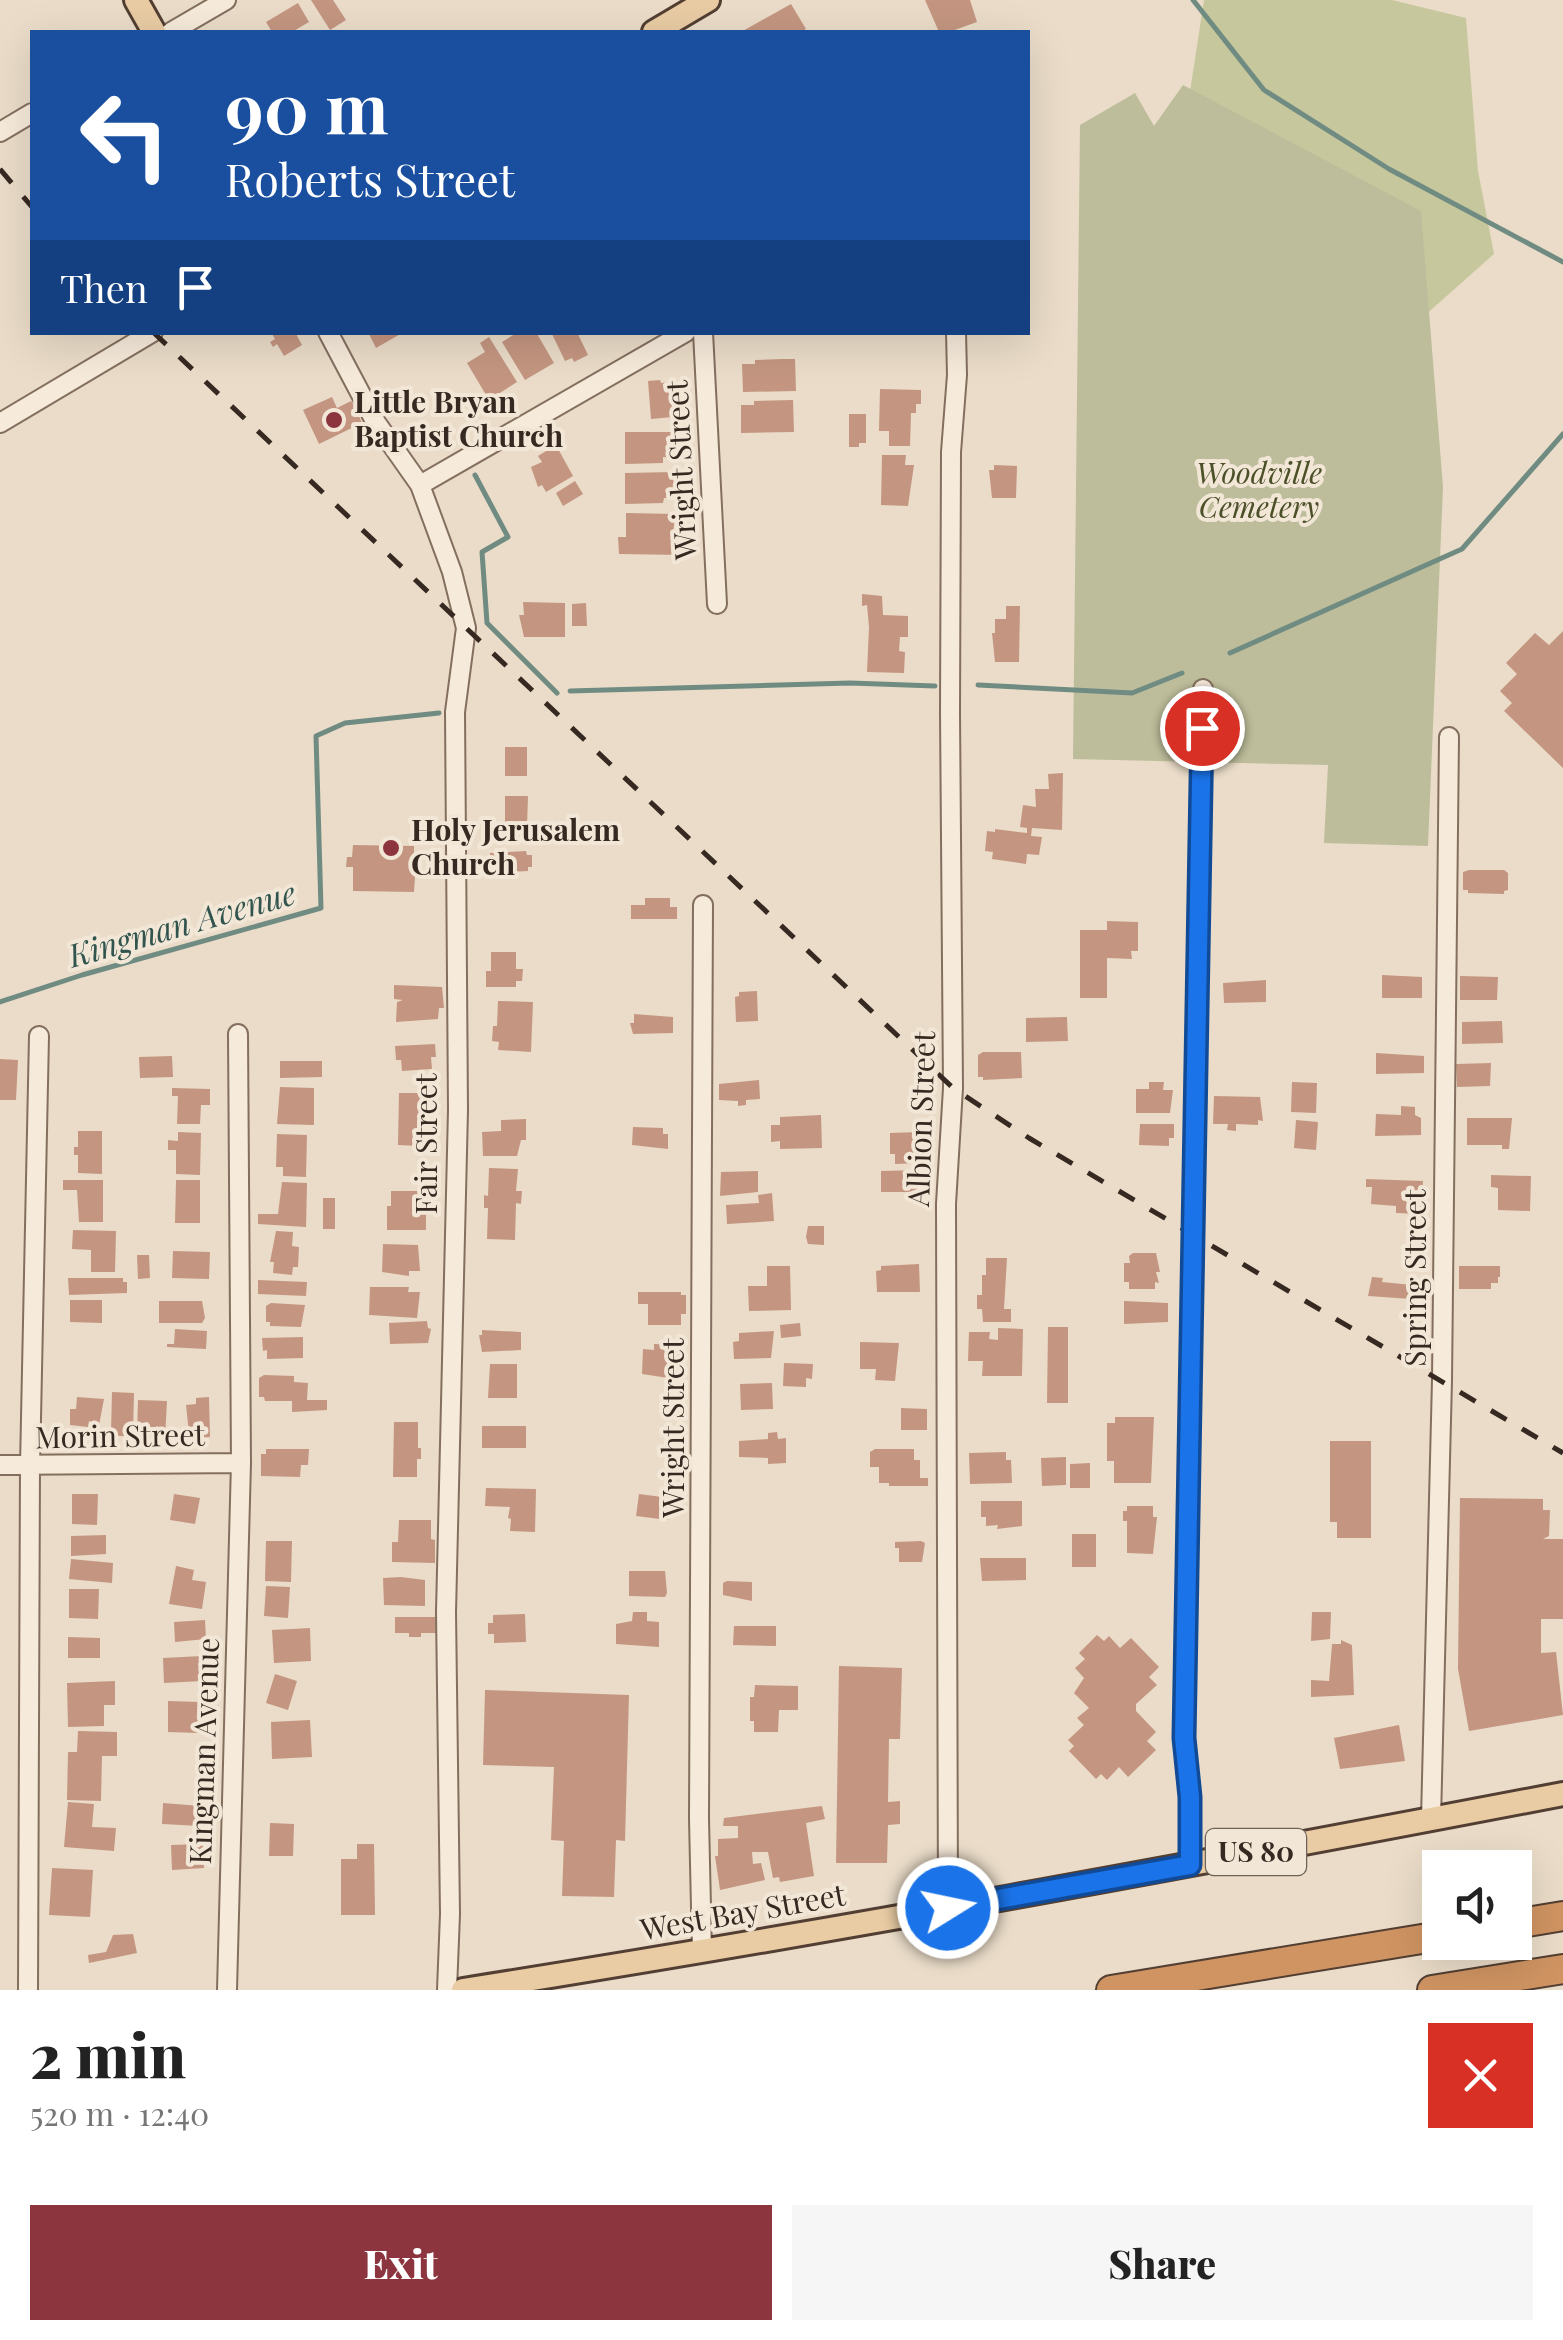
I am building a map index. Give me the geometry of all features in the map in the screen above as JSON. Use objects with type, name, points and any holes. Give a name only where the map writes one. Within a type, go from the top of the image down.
[{"type":"highway","points":[[1532,1921],[1563,1916]]},
{"type":"highway","points":[[1110,1990],[1422,1939]]},
{"type":"highway","points":[[1432,1990],[1563,1969]]},
{"type":"main road","points":[[136,0],[153,30]]},
{"type":"main road","points":[[662,30],[688,24],[708,0]]},
{"type":"main road","name":"West Bay Street","points":[[463,1990],[702,1952],[1563,1794]]},
{"type":"street","points":[[174,30],[226,0]]},
{"type":"street","points":[[0,132],[30,114]]},
{"type":"street","points":[[0,423],[147,335]]},
{"type":"street","name":"Fair Street","points":[[330,335],[376,421],[420,485],[452,572],[466,628],[455,712],[458,1110],[446,1612],[448,1990]]},
{"type":"street","points":[[420,485],[681,335]]},
{"type":"street","name":"Wright Street","points":[[703,335],[717,604]]},
{"type":"street","name":"Albion Street","points":[[948,1908],[946,1204],[954,1088],[950,699],[951,452],[956,335]]},
{"type":"street","points":[[1190,1865],[1190,1797],[1184,1738],[1203,689]]},
{"type":"street","name":"Spring Street","points":[[1431,1819],[1442,1380],[1449,737]]},
{"type":"street","name":"Wright Street","points":[[702,1952],[699,1819],[703,905]]},
{"type":"street","name":"Kingman Avenue","points":[[227,1990],[241,1463],[238,1034]]},
{"type":"street","points":[[28,1990],[30,1466],[39,1036]]},
{"type":"street","name":"Morin Street","points":[[0,1465],[241,1463]]},
{"type":"green space","points":[[1204,0],[1392,0],[1466,18],[1478,171],[1494,254],[1387,349],[1168,236]]},
{"type":"green space","name":"Woodville Cemetery","points":[[1183,85],[1421,211],[1443,487],[1428,846],[1324,843],[1328,765],[1073,759],[1080,125],[1135,93],[1154,126]]},
{"type":"building","points":[[311,0],[333,0],[346,20],[330,30]]},
{"type":"building","points":[[925,0],[970,0],[977,22],[955,30],[938,30]]},
{"type":"building","points":[[298,3],[309,22],[295,30],[271,30],[266,22]]},
{"type":"building","points":[[791,4],[806,29],[804,30],[745,30]]},
{"type":"building","points":[[273,335],[297,335],[302,345],[284,356],[277,344],[273,347],[270,342],[275,339]]},
{"type":"building","points":[[370,335],[399,335],[376,348]]},
{"type":"building","points":[[513,335],[538,335],[554,363],[525,380],[502,342]]},
{"type":"building","points":[[552,335],[578,335],[588,355],[574,362],[572,358],[565,361]]},
{"type":"building","points":[[489,337],[517,382],[489,400],[467,363],[485,352],[480,343]]},
{"type":"building","points":[[795,359],[796,391],[743,392],[742,364]]},
{"type":"building","points":[[648,381],[670,382],[673,417],[651,419]]},
{"type":"building","points":[[880,389],[921,390],[921,404],[916,404],[916,413],[911,413],[910,446],[889,446],[889,431],[879,431]]},
{"type":"building","name":"Little Bryan Baptist Church","points":[[332,397],[337,408],[351,401],[362,423],[319,444],[303,410]]},
{"type":"building","points":[[793,400],[794,432],[741,433],[741,405]]},
{"type":"building","points":[[849,414],[866,414],[866,443],[859,443],[859,447],[849,447]]},
{"type":"building","points":[[625,432],[675,432],[676,458],[663,457],[663,463],[625,464]]},
{"type":"building","points":[[556,445],[573,476],[546,492],[542,485],[538,487],[531,467],[542,462],[538,456]]},
{"type":"building","points":[[882,455],[906,455],[905,465],[914,465],[908,506],[881,505]]},
{"type":"building","points":[[994,465],[1017,466],[1016,498],[992,498],[989,470],[994,470]]},
{"type":"building","points":[[675,472],[676,498],[664,498],[663,503],[625,504],[625,473]]},
{"type":"building","points":[[575,481],[583,494],[563,506],[556,493]]},
{"type":"building","points":[[626,513],[675,514],[673,535],[680,536],[681,555],[619,554],[618,537],[626,537]]},
{"type":"building","points":[[862,594],[882,596],[883,615],[908,616],[908,637],[900,637],[899,651],[905,652],[904,673],[867,672],[869,627]]},
{"type":"building","points":[[523,602],[565,603],[565,637],[524,637],[519,615],[524,615]]},
{"type":"building","points":[[586,603],[587,626],[572,626],[572,604]]},
{"type":"building","points":[[1006,606],[1020,606],[1019,662],[995,662],[992,633],[995,619],[1006,619]]},
{"type":"building","points":[[1563,631],[1563,768],[1504,711],[1512,703],[1500,691],[1517,674],[1506,663],[1535,633],[1549,645]]},
{"type":"building","points":[[505,747],[527,747],[527,776],[505,776]]},
{"type":"building","points":[[1063,773],[1062,830],[1032,828],[1031,836],[1042,837],[1039,855],[1027,854],[1026,864],[992,859],[993,852],[985,851],[987,831],[1027,833],[1027,828],[1020,827],[1023,805],[1036,807],[1035,789],[1049,789],[1048,774]]},
{"type":"building","points":[[505,796],[528,796],[527,826],[505,826]]},
{"type":"building","points":[[353,845],[414,846],[414,859],[420,859],[420,877],[415,877],[414,892],[353,891],[353,867],[346,867]]},
{"type":"building","points":[[526,851],[532,855],[528,871],[486,870],[485,857],[490,853]]},
{"type":"building","points":[[1504,870],[1508,873],[1508,890],[1504,894],[1468,893],[1463,890],[1463,872]]},
{"type":"building","points":[[645,898],[670,898],[670,907],[677,907],[677,919],[631,919],[631,905],[645,905]]},
{"type":"building","points":[[1107,921],[1138,922],[1138,951],[1131,951],[1132,959],[1107,958],[1107,998],[1080,998],[1080,930],[1107,930]]},
{"type":"building","points":[[491,952],[516,952],[516,969],[523,969],[522,981],[516,981],[516,987],[486,987]]},
{"type":"building","points":[[1382,975],[1422,977],[1422,998],[1382,998]]},
{"type":"building","points":[[1460,976],[1498,977],[1497,1000],[1460,1000]]},
{"type":"building","points":[[1266,980],[1266,1002],[1224,1003],[1223,983]]},
{"type":"building","points":[[394,985],[442,987],[444,1008],[439,1008],[438,1019],[396,1022],[397,1002],[403,1000],[394,999]]},
{"type":"building","points":[[757,991],[758,1021],[736,1022],[735,997],[739,992]]},
{"type":"building","points":[[498,1001],[533,1002],[531,1052],[498,1050],[499,1042],[492,1041]]},
{"type":"building","points":[[634,1014],[673,1017],[673,1033],[633,1034],[630,1023],[634,1023]]},
{"type":"building","points":[[1067,1017],[1068,1041],[1026,1042],[1026,1018]]},
{"type":"building","points":[[1502,1021],[1503,1043],[1462,1044],[1462,1022]]},
{"type":"building","points":[[435,1044],[432,1069],[402,1071],[395,1046]]},
{"type":"building","points":[[1021,1052],[1022,1078],[978,1077],[978,1055]]},
{"type":"building","points":[[1376,1053],[1424,1056],[1424,1073],[1376,1074]]},
{"type":"building","points":[[172,1056],[173,1077],[140,1078],[139,1057]]},
{"type":"building","points":[[0,1059],[18,1060],[16,1100],[0,1100]]},
{"type":"building","points":[[280,1061],[322,1061],[322,1077],[280,1078]]},
{"type":"building","points":[[1491,1063],[1490,1086],[1457,1087],[1456,1064]]},
{"type":"building","points":[[759,1080],[760,1099],[746,1100],[746,1105],[738,1106],[738,1101],[719,1100],[719,1084]]},
{"type":"building","points":[[1149,1082],[1164,1082],[1163,1090],[1173,1090],[1170,1113],[1136,1113],[1136,1089],[1149,1089]]},
{"type":"building","points":[[1292,1082],[1317,1083],[1316,1113],[1291,1112]]},
{"type":"building","points":[[280,1087],[314,1088],[314,1125],[277,1124]]},
{"type":"building","points":[[172,1088],[210,1089],[210,1105],[201,1105],[200,1124],[177,1124],[178,1096],[172,1096]]},
{"type":"building","points":[[399,1093],[420,1093],[424,1114],[420,1115],[419,1126],[424,1126],[424,1135],[419,1134],[419,1146],[398,1145]]},
{"type":"building","points":[[1214,1096],[1260,1097],[1263,1121],[1258,1120],[1258,1125],[1236,1124],[1236,1131],[1227,1130],[1228,1124],[1213,1124]]},
{"type":"building","points":[[1401,1106],[1415,1107],[1415,1115],[1421,1118],[1421,1135],[1375,1136],[1376,1114],[1401,1115]]},
{"type":"building","points":[[821,1115],[822,1148],[780,1149],[780,1141],[771,1142],[771,1125],[780,1125],[780,1117]]},
{"type":"building","points":[[1467,1118],[1512,1118],[1509,1149],[1502,1149],[1502,1145],[1467,1145]]},
{"type":"building","points":[[526,1119],[526,1140],[521,1140],[517,1156],[483,1156],[482,1132],[501,1131],[501,1120]]},
{"type":"building","points":[[1296,1120],[1318,1122],[1316,1150],[1294,1148]]},
{"type":"building","points":[[1140,1124],[1174,1124],[1174,1138],[1169,1138],[1169,1146],[1139,1145]]},
{"type":"building","points":[[633,1127],[663,1128],[663,1134],[668,1134],[668,1149],[632,1145]]},
{"type":"building","points":[[78,1131],[102,1131],[102,1174],[78,1173],[74,1147],[78,1147]]},
{"type":"building","points":[[178,1132],[201,1133],[200,1175],[176,1174],[176,1150],[168,1150],[168,1140],[178,1141]]},
{"type":"building","points":[[919,1132],[919,1141],[923,1141],[919,1163],[895,1164],[895,1154],[890,1154],[890,1133]]},
{"type":"building","points":[[277,1134],[307,1135],[306,1177],[283,1176],[283,1167],[276,1167]]},
{"type":"building","points":[[489,1168],[518,1169],[516,1191],[522,1191],[521,1204],[516,1203],[515,1240],[487,1239],[488,1208],[484,1208],[484,1195],[488,1196]]},
{"type":"building","points":[[919,1170],[924,1192],[881,1192],[881,1171]]},
{"type":"building","points":[[758,1171],[758,1192],[720,1196],[721,1172]]},
{"type":"building","points":[[1491,1175],[1531,1176],[1530,1211],[1498,1210],[1498,1188],[1491,1187]]},
{"type":"building","points":[[1366,1179],[1423,1181],[1421,1214],[1396,1213],[1396,1206],[1371,1204],[1372,1187],[1366,1187]]},
{"type":"building","points":[[63,1180],[103,1180],[103,1222],[79,1222],[77,1190],[63,1190]]},
{"type":"building","points":[[176,1180],[200,1180],[200,1223],[175,1223]]},
{"type":"building","points":[[282,1182],[307,1183],[306,1227],[258,1224],[258,1214],[278,1214]]},
{"type":"building","points":[[391,1191],[426,1191],[426,1230],[387,1230]]},
{"type":"building","points":[[772,1193],[774,1221],[727,1224],[726,1205],[759,1203],[758,1195]]},
{"type":"building","points":[[323,1198],[335,1198],[335,1229],[323,1229]]},
{"type":"building","points":[[808,1226],[824,1226],[824,1245],[808,1244]]},
{"type":"building","points":[[73,1230],[116,1231],[115,1272],[91,1272],[91,1250],[72,1249]]},
{"type":"building","points":[[276,1231],[293,1232],[292,1246],[299,1247],[298,1267],[293,1267],[292,1275],[273,1273],[274,1262],[270,1262]]},
{"type":"building","points":[[383,1244],[418,1245],[420,1271],[409,1271],[409,1276],[382,1272]]},
{"type":"building","points":[[173,1251],[210,1252],[209,1279],[172,1278]]},
{"type":"building","points":[[1133,1253],[1156,1253],[1160,1272],[1156,1272],[1159,1283],[1155,1282],[1155,1289],[1129,1289],[1129,1282],[1124,1282],[1124,1263],[1130,1263]]},
{"type":"building","points":[[137,1255],[149,1255],[150,1278],[138,1279]]},
{"type":"building","points":[[986,1258],[1007,1258],[1004,1309],[1011,1309],[1011,1322],[983,1322],[982,1309],[977,1309]]},
{"type":"building","points":[[919,1264],[920,1292],[877,1292],[876,1271],[881,1266]]},
{"type":"building","points":[[767,1266],[790,1266],[791,1310],[749,1311],[748,1286],[767,1286]]},
{"type":"building","points":[[1459,1266],[1500,1266],[1498,1283],[1491,1283],[1491,1289],[1459,1289]]},
{"type":"building","points":[[1372,1277],[1412,1285],[1411,1299],[1368,1296]]},
{"type":"building","points":[[68,1278],[123,1278],[127,1293],[69,1295]]},
{"type":"building","points":[[258,1280],[307,1282],[306,1296],[258,1294]]},
{"type":"building","points":[[370,1287],[409,1287],[408,1292],[420,1292],[417,1318],[369,1315]]},
{"type":"building","points":[[638,1292],[686,1295],[686,1314],[681,1314],[681,1325],[648,1325],[648,1304],[638,1304]]},
{"type":"building","points":[[70,1300],[102,1300],[102,1323],[70,1322]]},
{"type":"building","points":[[159,1301],[202,1301],[205,1318],[202,1323],[159,1323]]},
{"type":"building","points":[[1124,1301],[1168,1303],[1168,1322],[1124,1324]]},
{"type":"building","points":[[305,1305],[301,1327],[270,1326],[266,1322],[266,1306]]},
{"type":"building","points":[[427,1321],[431,1329],[428,1343],[390,1344],[389,1323]]},
{"type":"building","points":[[800,1323],[801,1336],[781,1338],[780,1325]]},
{"type":"building","points":[[1048,1327],[1068,1327],[1068,1403],[1047,1403]]},
{"type":"building","points":[[998,1328],[1023,1329],[1022,1376],[982,1376],[983,1361],[968,1361],[969,1332],[990,1332],[989,1339],[998,1340]]},
{"type":"building","points":[[175,1329],[207,1331],[206,1349],[167,1347],[174,1344]]},
{"type":"building","points":[[482,1330],[521,1332],[521,1350],[482,1352]]},
{"type":"building","points":[[774,1331],[771,1358],[734,1359],[733,1342],[739,1341],[739,1333]]},
{"type":"building","points":[[303,1337],[303,1358],[267,1359],[267,1350],[263,1351],[262,1338]]},
{"type":"building","points":[[860,1342],[899,1343],[895,1381],[875,1380],[876,1369],[860,1369]]},
{"type":"building","points":[[654,1344],[681,1345],[675,1379],[642,1374],[643,1349],[654,1350]]},
{"type":"building","points":[[784,1363],[813,1364],[812,1379],[806,1378],[806,1387],[783,1386]]},
{"type":"building","points":[[490,1364],[517,1364],[517,1398],[488,1398]]},
{"type":"building","points":[[294,1376],[294,1382],[308,1383],[307,1400],[327,1400],[327,1410],[292,1412],[292,1401],[265,1401],[259,1397],[259,1378]]},
{"type":"building","points":[[772,1383],[773,1409],[741,1410],[740,1384]]},
{"type":"building","points":[[112,1392],[134,1393],[133,1433],[127,1432],[127,1436],[111,1432]]},
{"type":"building","points":[[77,1397],[104,1399],[99,1425],[89,1421],[88,1427],[70,1425],[70,1409],[76,1409]]},
{"type":"building","points":[[209,1397],[210,1437],[194,1438],[193,1432],[189,1433],[186,1405],[196,1404],[196,1398]]},
{"type":"building","points":[[138,1400],[167,1401],[165,1438],[137,1433]]},
{"type":"building","points":[[901,1408],[927,1409],[927,1430],[901,1430]]},
{"type":"building","points":[[1115,1417],[1154,1417],[1151,1483],[1114,1483],[1114,1461],[1107,1461],[1107,1423],[1115,1423]]},
{"type":"building","points":[[394,1422],[418,1422],[421,1459],[417,1459],[417,1477],[393,1477]]},
{"type":"building","points":[[482,1426],[526,1426],[526,1448],[482,1448]]},
{"type":"building","points":[[777,1432],[778,1439],[786,1438],[786,1463],[768,1464],[768,1458],[739,1457],[739,1441],[768,1439],[768,1433]]},
{"type":"building","points":[[1330,1441],[1371,1441],[1371,1538],[1337,1538],[1337,1522],[1330,1522]]},
{"type":"building","points":[[266,1449],[309,1449],[308,1465],[301,1465],[300,1477],[261,1476],[261,1454],[266,1454]]},
{"type":"building","points":[[914,1449],[914,1460],[920,1460],[920,1478],[928,1478],[928,1486],[879,1483],[879,1467],[870,1467],[870,1452]]},
{"type":"building","points":[[1006,1452],[1006,1460],[1011,1460],[1012,1483],[970,1484],[969,1453]]},
{"type":"building","points":[[1066,1457],[1066,1485],[1042,1486],[1041,1458]]},
{"type":"building","points":[[1090,1463],[1090,1488],[1070,1488],[1070,1464]]},
{"type":"building","points":[[486,1488],[536,1489],[535,1532],[510,1531],[510,1507],[485,1506]]},
{"type":"building","points":[[72,1494],[98,1494],[97,1525],[72,1524]]},
{"type":"building","points":[[174,1494],[200,1498],[195,1524],[170,1520]]},
{"type":"building","points":[[639,1494],[670,1498],[673,1501],[668,1520],[636,1516]]},
{"type":"building","points":[[1460,1498],[1543,1499],[1543,1510],[1550,1510],[1549,1536],[1543,1539],[1563,1539],[1563,1619],[1541,1619],[1541,1653],[1556,1652],[1563,1715],[1469,1731],[1458,1669]]},
{"type":"building","points":[[981,1501],[1022,1501],[1022,1526],[986,1526],[986,1517],[981,1517]]},
{"type":"building","points":[[1127,1506],[1153,1506],[1153,1517],[1157,1517],[1153,1554],[1127,1553],[1127,1521],[1123,1521],[1123,1511],[1127,1511]]},
{"type":"building","points":[[399,1520],[431,1520],[435,1563],[392,1562],[392,1542],[398,1542]]},
{"type":"building","points":[[1072,1534],[1096,1534],[1096,1567],[1072,1567]]},
{"type":"building","points":[[106,1535],[106,1554],[71,1556],[71,1536]]},
{"type":"building","points":[[266,1541],[292,1541],[291,1582],[265,1581]]},
{"type":"building","points":[[895,1542],[925,1543],[922,1562],[899,1562]]},
{"type":"building","points":[[980,1558],[1026,1558],[1026,1580],[982,1581]]},
{"type":"building","points":[[71,1559],[113,1563],[112,1583],[69,1579]]},
{"type":"building","points":[[176,1566],[194,1570],[192,1580],[206,1582],[202,1609],[169,1604]]},
{"type":"building","points":[[629,1571],[665,1571],[665,1597],[629,1596]]},
{"type":"building","points":[[383,1578],[425,1580],[425,1606],[384,1605]]},
{"type":"building","points":[[752,1582],[752,1601],[723,1595],[723,1583]]},
{"type":"building","points":[[266,1586],[290,1587],[288,1618],[264,1616]]},
{"type":"building","points":[[69,1589],[99,1589],[98,1619],[69,1618]]},
{"type":"building","points":[[633,1612],[647,1612],[647,1621],[659,1622],[659,1647],[616,1644],[616,1624],[632,1621]]},
{"type":"building","points":[[1312,1612],[1331,1612],[1330,1639],[1311,1641]]},
{"type":"building","points":[[525,1614],[526,1642],[494,1643],[494,1634],[488,1634],[493,1615]]},
{"type":"building","points":[[395,1617],[441,1617],[441,1633],[409,1637],[409,1633],[395,1633]]},
{"type":"building","points":[[205,1620],[206,1639],[175,1642],[174,1622]]},
{"type":"building","points":[[734,1626],[776,1626],[776,1646],[733,1645]]},
{"type":"building","points":[[310,1628],[311,1661],[274,1663],[272,1630]]},
{"type":"building","points":[[1097,1635],[1104,1641],[1109,1636],[1120,1648],[1131,1638],[1159,1667],[1149,1677],[1157,1685],[1136,1704],[1136,1711],[1156,1732],[1147,1741],[1156,1750],[1128,1777],[1119,1767],[1107,1780],[1101,1774],[1096,1779],[1069,1751],[1074,1746],[1068,1740],[1084,1725],[1077,1718],[1089,1708],[1074,1693],[1084,1678],[1075,1668],[1085,1659],[1079,1653]]},
{"type":"building","points":[[68,1637],[100,1638],[100,1658],[68,1658]]},
{"type":"building","points":[[1341,1640],[1352,1645],[1354,1695],[1311,1697],[1311,1680],[1329,1681],[1332,1644],[1341,1644]]},
{"type":"building","points":[[202,1656],[203,1681],[164,1683],[163,1658]]},
{"type":"building","points":[[839,1666],[902,1668],[900,1739],[889,1739],[888,1802],[900,1801],[900,1824],[888,1825],[887,1863],[836,1863]]},
{"type":"building","points":[[275,1674],[297,1681],[288,1710],[266,1703]]},
{"type":"building","points":[[115,1681],[115,1705],[104,1705],[104,1726],[68,1727],[67,1683]]},
{"type":"building","points":[[755,1685],[798,1686],[798,1710],[779,1710],[778,1732],[754,1732],[750,1697],[754,1697]]},
{"type":"building","points":[[485,1690],[629,1695],[625,1841],[616,1840],[614,1897],[562,1896],[564,1841],[551,1840],[554,1767],[483,1765]]},
{"type":"building","points":[[168,1701],[200,1702],[199,1733],[168,1732]]},
{"type":"building","points":[[310,1720],[312,1757],[272,1759],[271,1722]]},
{"type":"building","points":[[1399,1725],[1405,1761],[1340,1769],[1334,1738]]},
{"type":"building","points":[[78,1731],[117,1732],[117,1756],[102,1756],[101,1801],[67,1800],[68,1752],[77,1752]]},
{"type":"building","points":[[68,1802],[94,1804],[92,1827],[116,1828],[114,1851],[64,1847]]},
{"type":"building","points":[[163,1803],[201,1806],[200,1826],[162,1824]]},
{"type":"building","points":[[822,1806],[825,1819],[806,1823],[814,1876],[780,1882],[779,1877],[773,1878],[768,1852],[752,1852],[753,1864],[761,1863],[765,1880],[720,1890],[715,1856],[718,1839],[738,1838],[738,1826],[723,1826],[724,1818]]},
{"type":"building","points":[[270,1823],[294,1824],[293,1856],[269,1856]]},
{"type":"building","points":[[203,1844],[204,1868],[172,1870],[171,1845]]},
{"type":"building","points":[[357,1844],[374,1844],[375,1915],[341,1915],[341,1859],[357,1859]]},
{"type":"building","points":[[52,1868],[93,1870],[90,1917],[49,1915]]},
{"type":"building","points":[[133,1934],[137,1953],[89,1963],[88,1955],[106,1952],[113,1935]]},
{"type":"waterway","points":[[1193,0],[1264,90],[1389,169],[1563,262]]},
{"type":"waterway","name":"Kingman Avenue","points":[[1230,653],[1462,549],[1563,434]]},
{"type":"waterway","points":[[475,475],[508,537],[482,552],[487,623],[557,693]]},
{"type":"waterway","name":"Kingman Avenue","points":[[978,685],[1132,693],[1182,673]]},
{"type":"waterway","name":"Kingman Avenue","points":[[570,691],[850,683],[935,686]]},
{"type":"waterway","name":"Kingman Avenue","points":[[0,1002],[321,908],[316,736],[345,723],[439,713]]},
{"type":"railway","points":[[0,169],[30,205]]},
{"type":"railway","points":[[156,335],[953,1088],[1029,1138],[1563,1453]]},
{"type":"place","name":"Little Bryan Baptist Church","points":[[334,420]]},
{"type":"place","name":"Holy Jerusalem Church","points":[[391,848]]},
{"type":"route","points":[[948,1908],[1190,1865],[1190,1797],[1184,1738],[1202,728]]}]
